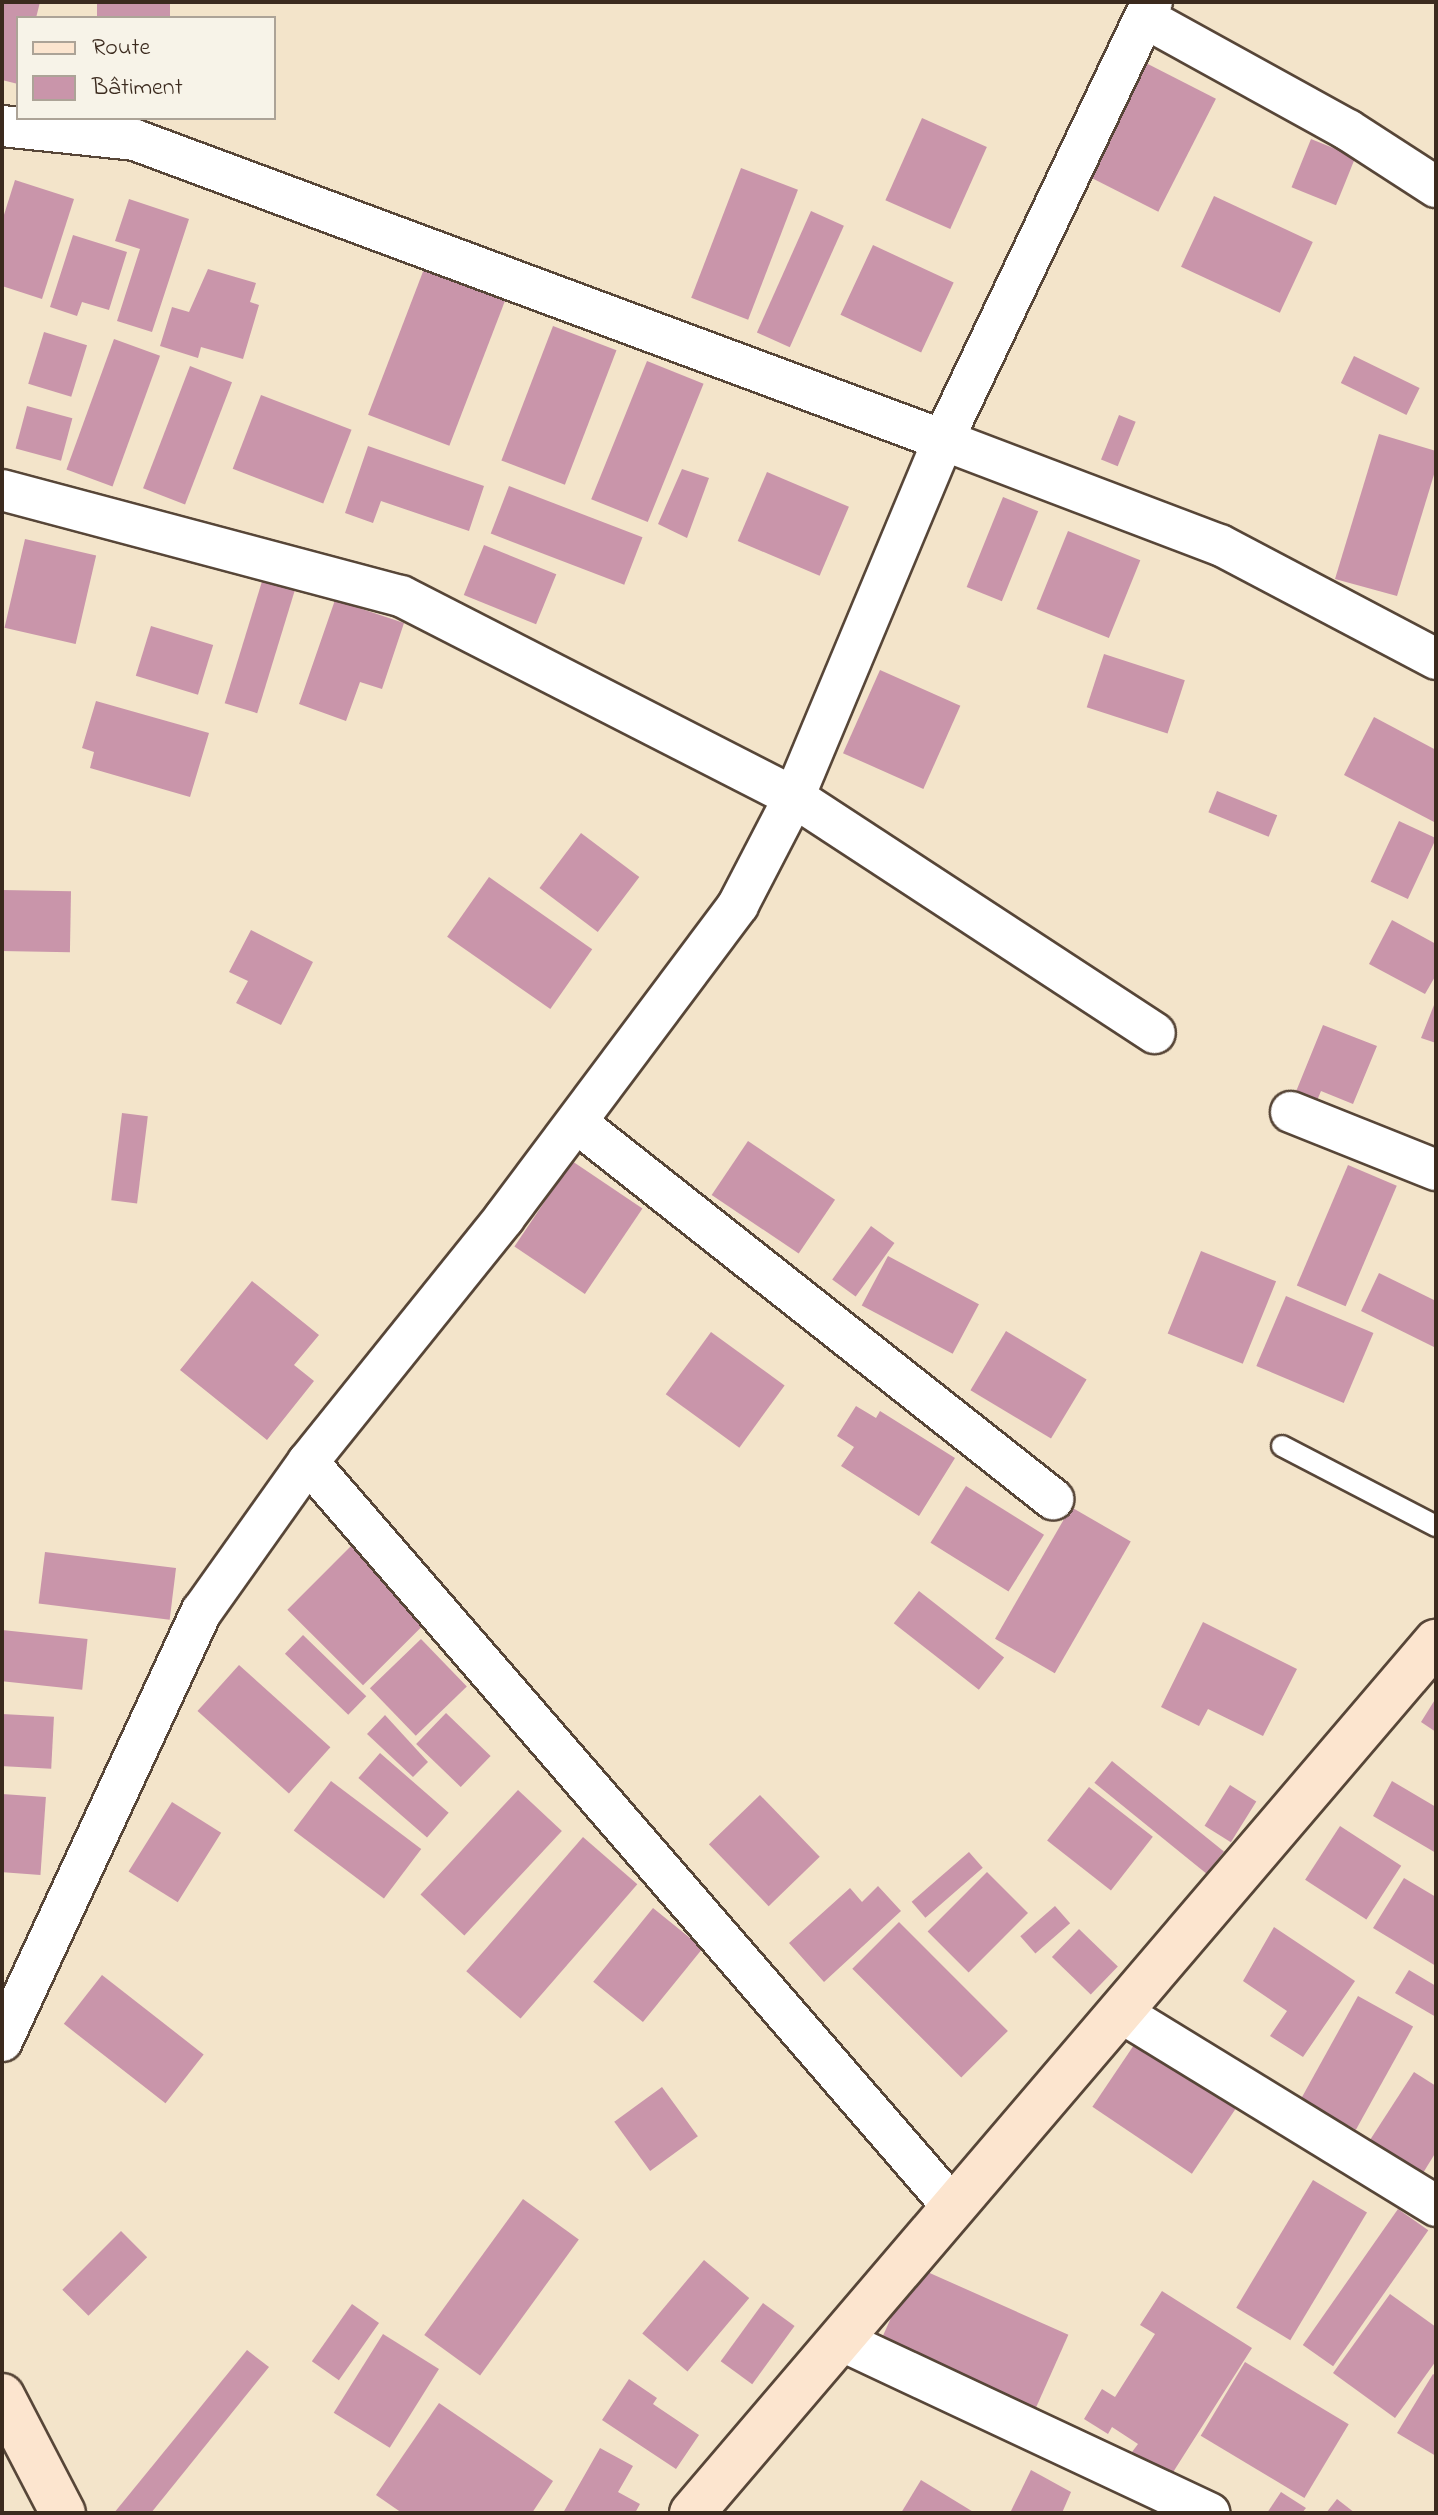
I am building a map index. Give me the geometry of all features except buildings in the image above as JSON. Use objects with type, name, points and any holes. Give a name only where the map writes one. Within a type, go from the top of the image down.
[{"type":"street","points":[[2,2041],[202,1611],[308,1462],[577,1123],[738,905],[794,797],[943,440],[1148,10],[1348,130],[1436,187]]},
{"type":"street","points":[[2,126],[135,140],[943,440],[1220,545],[1436,659]]},
{"type":"street","points":[[2,490],[401,596],[794,797],[1155,1033]]},
{"type":"street","points":[[1291,1112],[1436,1170]]},
{"type":"street","points":[[577,1123],[1053,1499]]},
{"type":"street","points":[[308,1462],[953,2207]]},
{"type":"street","points":[[692,2513],[1434,1648]]},
{"type":"street","points":[[1120,2012],[1436,2206]]},
{"type":"street","points":[[840,2340],[1209,2513]]},
{"type":"street","points":[[2,2396],[63,2513]]},
{"type":"lane","points":[[1282,1446],[1436,1526]]}]
